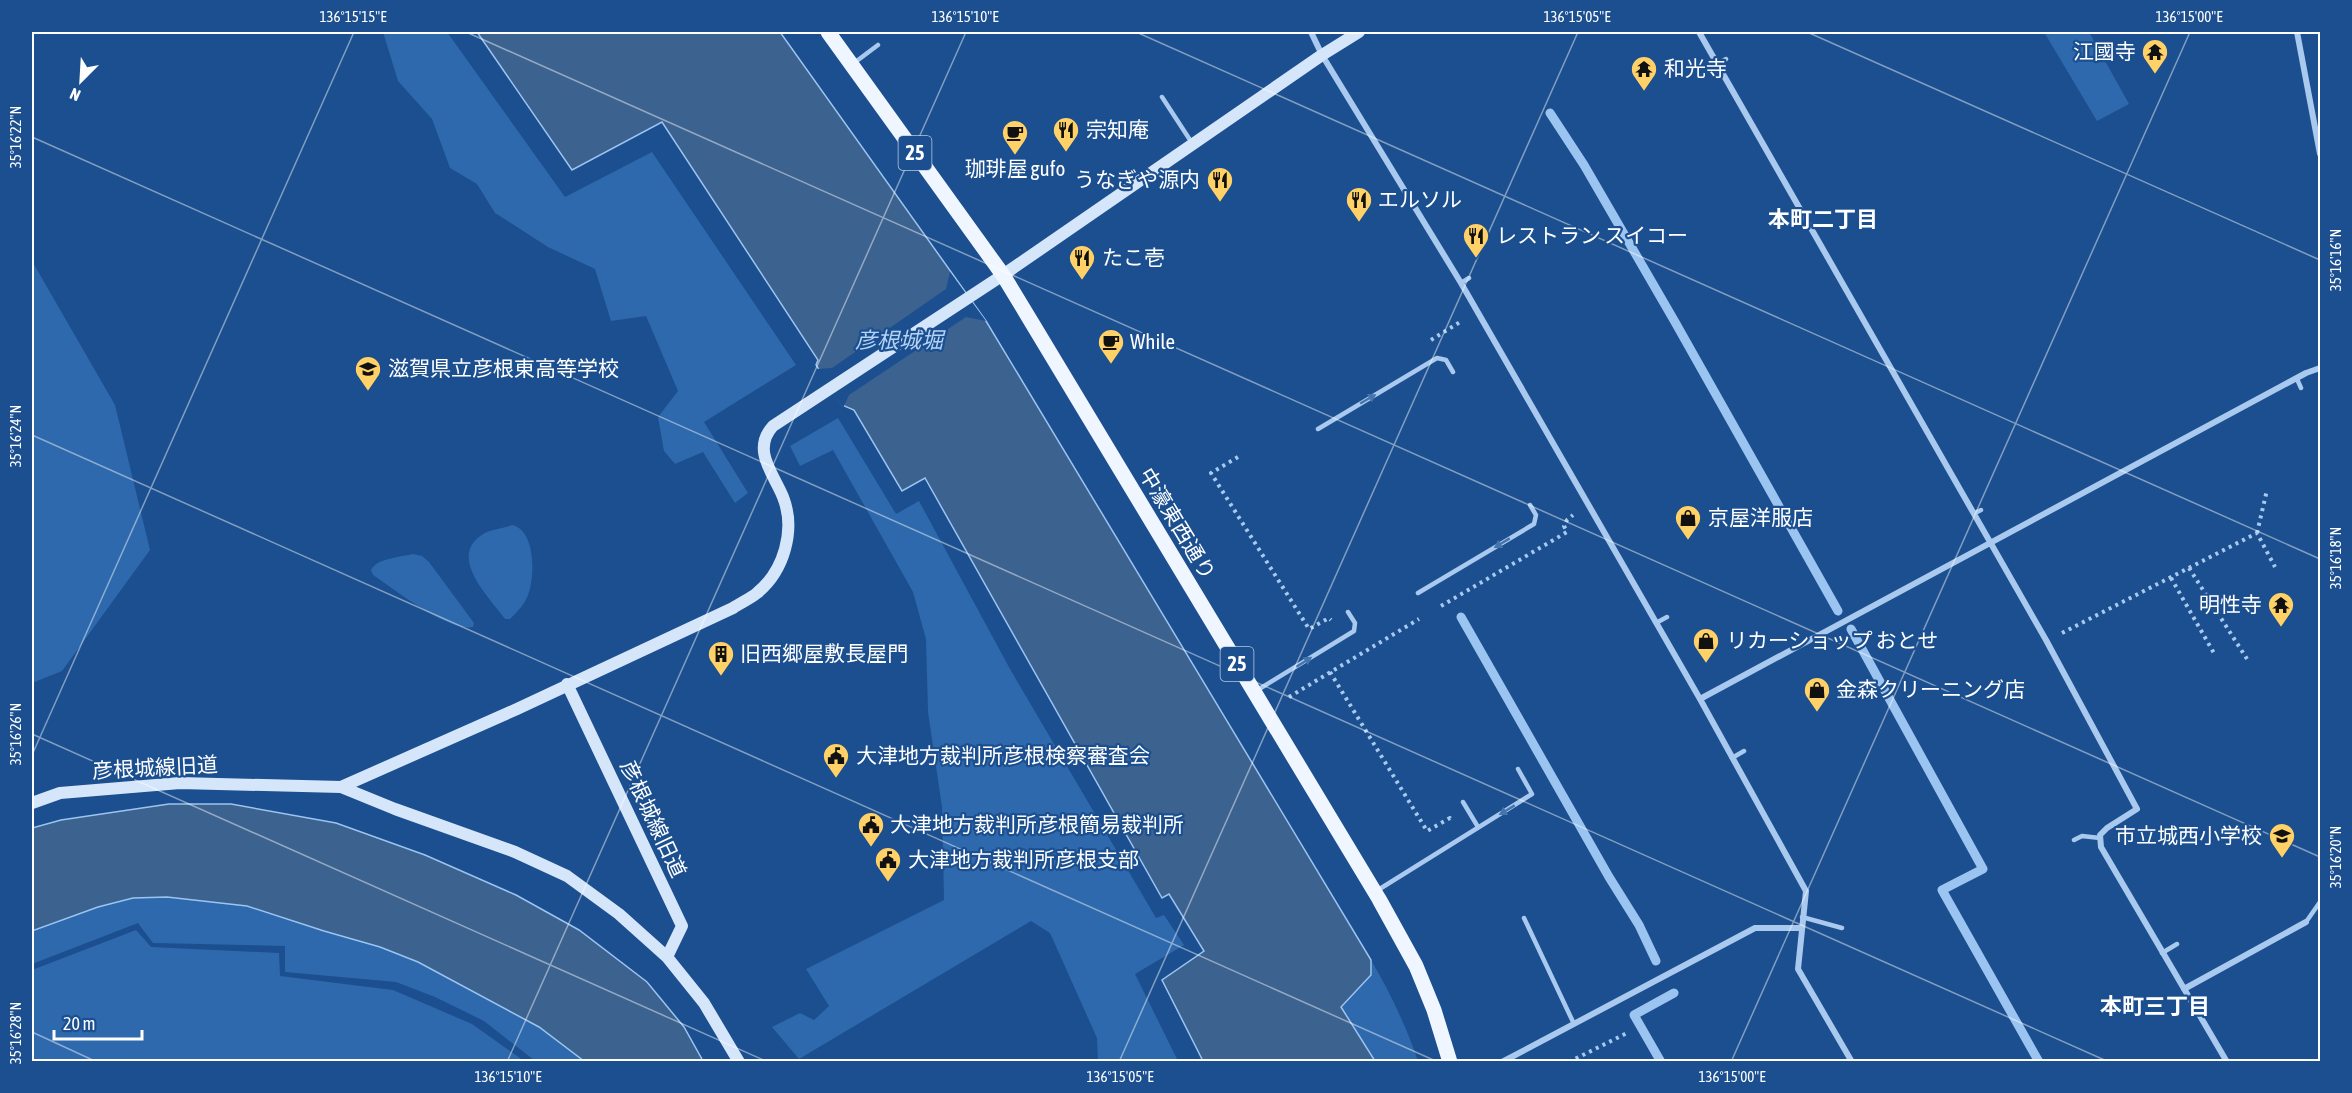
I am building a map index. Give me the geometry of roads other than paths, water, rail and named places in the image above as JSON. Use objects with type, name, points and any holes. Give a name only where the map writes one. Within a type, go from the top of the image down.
[{"type":"main road","name":"中濠東西通り","points":[[828,32],[1003,276],[1375,892],[1416,966],[1434,1010],[1450,1062]]},
{"type":"street","points":[[1311,32],[1322,55],[1461,283],[1700,699],[1806,891],[1798,969],[1852,1062]]},
{"type":"street","points":[[341,787],[733,608],[757,593],[772,576],[782,559],[788,539],[789,519],[783,497],[766,465],[763,453],[764,440],[773,426],[1003,276],[1322,55],[1359,32]]},
{"type":"street","points":[[1699,32],[1978,512],[1991,543],[2137,809],[2100,835],[2101,847],[2227,1062]]},
{"type":"street","points":[[2297,32],[2320,154]]},
{"type":"street","points":[[1700,699],[2320,368]]},
{"type":"street","name":"彦根城線旧道","points":[[32,803],[60,793],[180,783],[341,787],[515,852],[567,876],[619,914],[667,957],[682,926],[567,684]]},
{"type":"street","points":[[2184,989],[2306,922]]},
{"type":"street","points":[[1502,1062],[1755,928],[1801,928]]},
{"type":"street","points":[[667,957],[704,1003],[739,1062]]},
{"type":"lane","points":[[851,64],[878,45]]},
{"type":"lane","points":[[1718,64],[1726,59]]},
{"type":"lane","points":[[1162,98],[1193,144]]},
{"type":"lane","points":[[1461,283],[1469,278]]},
{"type":"lane","points":[[1318,429],[1437,358],[1446,360],[1453,372]]},
{"type":"lane","points":[[2297,379],[2301,388]]},
{"type":"lane","points":[[1418,593],[1534,524],[1536,515],[1530,505]]},
{"type":"lane","points":[[1254,692],[1354,631],[1355,623],[1348,612]]},
{"type":"lane","points":[[1656,623],[1667,617]]},
{"type":"lane","points":[[1732,758],[1743,751]]},
{"type":"lane","points":[[1375,892],[1532,794],[1518,769]]},
{"type":"lane","points":[[1463,802],[1478,827]]},
{"type":"lane","points":[[2074,840],[2082,836],[2100,838]]},
{"type":"lane","points":[[2306,922],[2320,902]]},
{"type":"lane","points":[[1803,917],[1842,928]]},
{"type":"lane","points":[[1524,918],[1574,1024]]},
{"type":"lane","points":[[2162,953],[2177,944]]},
{"type":"water","name":"彦根城堀","points":[[477,32],[780,32],[986,321],[1371,960],[1371,975],[1341,1007],[1375,1061],[1203,1061],[1162,980],[1204,951],[1169,894],[1162,898],[925,478],[902,491],[854,410],[842,405],[816,365],[818,360],[662,122],[572,170]]},
{"type":"water","points":[[169,804],[231,804],[336,823],[425,855],[516,895],[579,930],[647,982],[684,1027],[703,1061],[584,1061],[539,1027],[418,962],[380,947],[247,906],[167,897],[133,898],[98,907],[32,931],[32,828],[61,820]]},
{"type":"waterway","points":[[1550,113],[1584,165],[1675,322],[1838,611]]},
{"type":"waterway","points":[[1461,617],[1609,877],[1639,925],[1656,961]]},
{"type":"waterway","points":[[1851,629],[1983,869],[1942,890],[2039,1062]]},
{"type":"waterway","points":[[1661,1062],[1634,1015],[1674,993]]},
{"type":"place","name":"江國寺","points":[[2155,75]]},
{"type":"place","name":"和光寺","points":[[1644,92]]},
{"type":"place","name":"宗知庵","points":[[1066,153]]},
{"type":"place","name":"珈琲屋 gufo","points":[[1015,156]]},
{"type":"place","name":"うなぎや源内","points":[[1220,203]]},
{"type":"place","name":"エルソル","points":[[1359,223]]},
{"type":"place","name":"レストラン スイコー","points":[[1476,259]]},
{"type":"place","name":"たこ壱","points":[[1082,281]]},
{"type":"place","name":"While","points":[[1111,365]]},
{"type":"place","name":"滋賀県立彦根東高等学校","points":[[368,392]]},
{"type":"place","name":"京屋洋服店","points":[[1688,541]]},
{"type":"place","name":"明性寺","points":[[2281,628]]},
{"type":"place","name":"リカーショップ おとせ","points":[[1706,664]]},
{"type":"place","name":"旧西郷屋敷長屋門","points":[[721,677]]},
{"type":"place","name":"金森クリーニング店","points":[[1817,713]]},
{"type":"place","name":"大津地方裁判所彦根検察審査会","points":[[836,779]]},
{"type":"place","name":"大津地方裁判所彦根簡易裁判所","points":[[871,848]]},
{"type":"place","name":"市立城西小学校","points":[[2282,859]]},
{"type":"place","name":"大津地方裁判所彦根支部","points":[[888,883]]},
{"type":"district","name":"本町二丁目","points":[[1823,219]]},
{"type":"district","name":"本町三丁目","points":[[2155,1006]]}]
